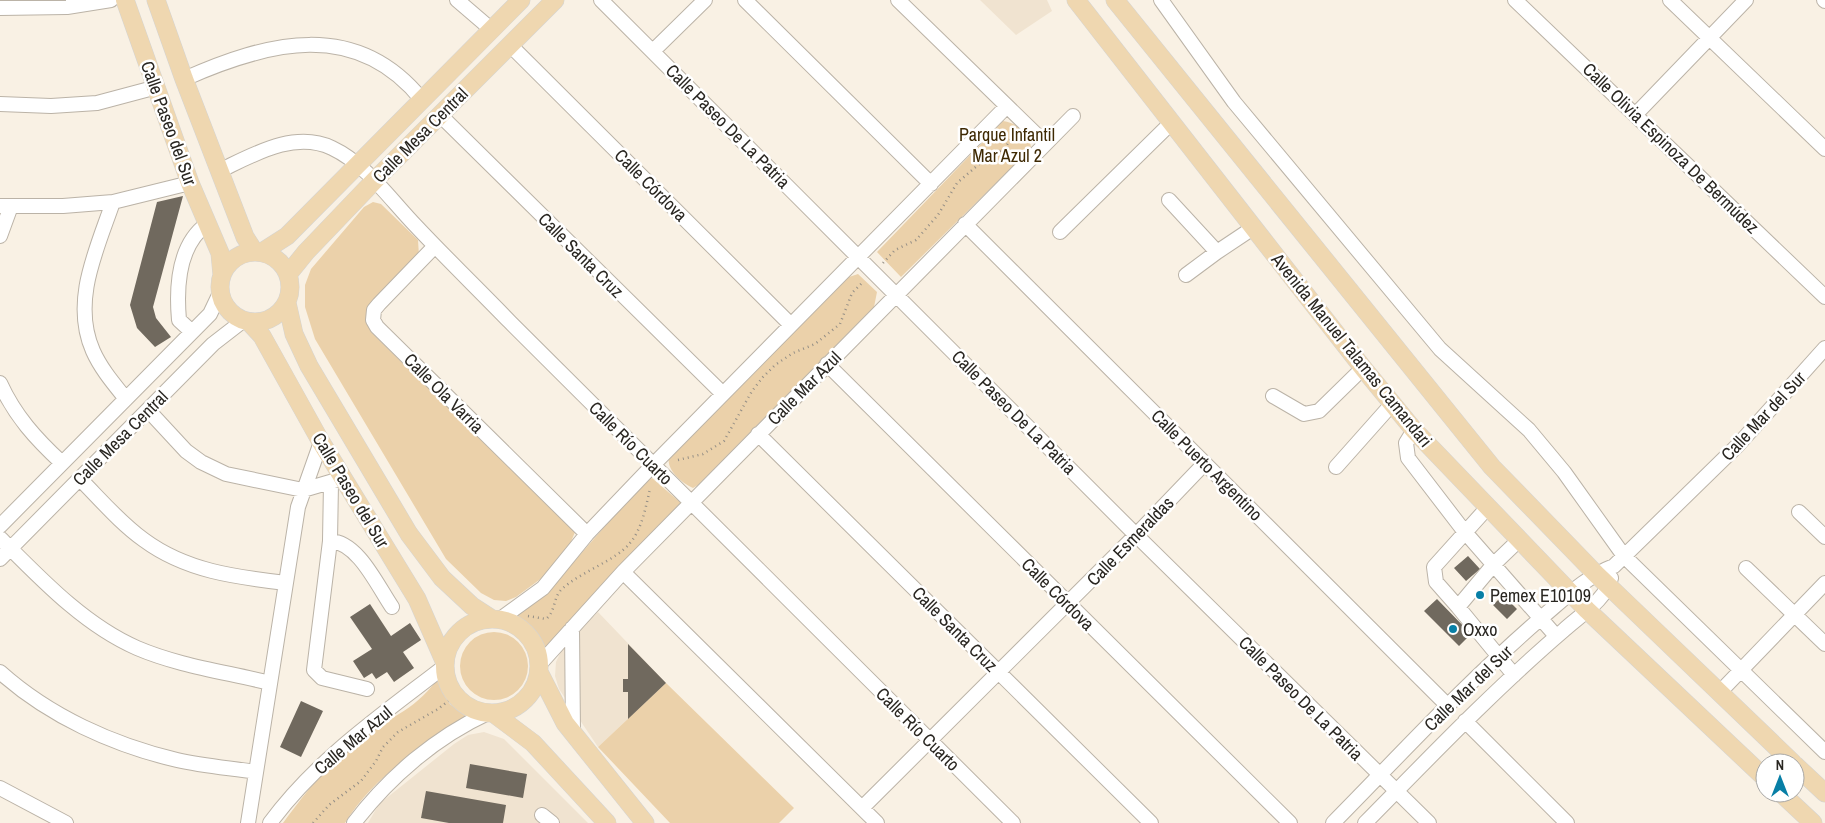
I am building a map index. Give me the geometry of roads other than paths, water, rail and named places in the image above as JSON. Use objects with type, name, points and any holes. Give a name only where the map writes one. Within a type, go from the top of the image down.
[{"type":"main road","name":"Calle Paseo del Sur","points":[[125,0],[190,183],[220,253],[222,275]]},
{"type":"main road","name":"Calle Paseo del Sur","points":[[156,0],[184,79],[245,237],[258,251]]},
{"type":"main road","name":"Calle Mesa Central","points":[[258,251],[287,236],[522,0]]},
{"type":"main road","name":"Calle Mesa Central","points":[[289,274],[306,252],[374,181],[555,0]]},
{"type":"main road","name":"Avenida Manuel Talamas Camandari","points":[[1076,0],[1363,368],[1414,430],[1587,610],[1755,769]]},
{"type":"main road","name":"Avenida Manuel Talamas Camandari","points":[[1115,0],[1492,467],[1595,573],[1782,753]]},
{"type":"main road","points":[[258,251],[278,259],[289,274],[291,288],[287,303],[282,310],[267,320],[247,321],[231,312],[220,293],[222,275],[232,260],[242,254],[258,251]]},
{"type":"main road","name":"Calle Paseo del Sur","points":[[287,303],[294,334],[309,366],[409,534],[442,578],[467,602],[500,617]]},
{"type":"main road","name":"Calle Paseo del Sur","points":[[247,321],[262,336],[321,442],[337,481],[417,600],[445,664]]},
{"type":"main road","points":[[491,713],[507,711],[519,705],[529,696],[536,684],[539,668],[537,650],[530,637],[519,627],[500,617],[477,622],[464,628],[448,646],[445,664],[449,685],[465,704],[491,713],[532,743],[607,823]]},
{"type":"main road","points":[[539,668],[565,723],[645,823]]},
{"type":"main road","name":"Avenida Manuel Talamas Camandari","points":[[1805,774],[1825,793]]},
{"type":"main road","points":[[1792,803],[1813,823]]},
{"type":"street","points":[[0,8],[67,7],[111,0]]},
{"type":"street","points":[[456,0],[492,30]]},
{"type":"street","name":"Calle Paseo De La Patria","points":[[600,0],[1136,536],[1429,823]]},
{"type":"street","points":[[653,51],[705,0]]},
{"type":"street","points":[[745,0],[931,184]]},
{"type":"street","points":[[898,0],[1045,143]]},
{"type":"street","points":[[1161,0],[1234,102],[1440,349],[1529,430],[1564,472],[1624,556],[1825,752]]},
{"type":"street","name":"Calle Olivia Espinoza De Bermúdez","points":[[1515,0],[1825,297]]},
{"type":"street","points":[[1670,0],[1825,149]]},
{"type":"street","points":[[1636,114],[1746,0]]},
{"type":"street","points":[[184,79],[254,52],[284,46],[319,44],[345,49],[380,63],[407,82],[422,100]]},
{"type":"street","name":"Calle Córdova","points":[[510,45],[791,325]]},
{"type":"street","points":[[0,104],[52,106],[97,103],[157,87]]},
{"type":"street","points":[[500,617],[544,588],[587,534],[657,470],[722,394],[1007,106]]},
{"type":"street","name":"Calle Santa Cruz","points":[[440,115],[722,394]]},
{"type":"street","name":"Calle Mar Azul","points":[[539,668],[572,628],[623,572],[1073,116]]},
{"type":"street","points":[[1060,232],[1171,123]]},
{"type":"street","name":"Calle Río Cuarto","points":[[219,171],[268,148],[299,142],[313,143],[332,148],[358,164],[435,246],[657,470],[1013,823]]},
{"type":"street","points":[[0,236],[5,206],[63,206],[113,202],[190,183]]},
{"type":"street","points":[[1169,200],[1217,252]]},
{"type":"street","points":[[113,202],[90,270],[83,310],[85,328],[93,351],[105,373],[126,399]]},
{"type":"street","points":[[192,332],[179,320],[177,295],[184,254],[189,242],[196,232],[208,224]]},
{"type":"street","name":"Calle Puerto Argentino","points":[[965,224],[1448,706]]},
{"type":"street","points":[[1186,275],[1253,228]]},
{"type":"street","name":"Calle Ola Varria","points":[[435,246],[379,304],[374,310],[373,320],[384,334],[587,534]]},
{"type":"street","name":"Calle Mesa Central","points":[[0,526],[210,314],[220,293]]},
{"type":"street","name":"Calle Mesa Central","points":[[0,559],[213,344],[247,321]]},
{"type":"street","name":"Calle Mar del Sur","points":[[1333,823],[1499,657],[1595,573],[1614,566],[1738,445],[1825,348]]},
{"type":"street","name":"Calle Córdova","points":[[827,364],[1290,823]]},
{"type":"street","points":[[1273,396],[1304,414],[1319,411],[1363,368]]},
{"type":"street","points":[[0,383],[18,418],[62,463]]},
{"type":"street","points":[[1336,467],[1392,404]]},
{"type":"street","points":[[148,410],[186,451],[217,471],[240,478],[303,490],[337,481],[314,670],[322,678],[367,689]]},
{"type":"street","points":[[1414,430],[1406,443],[1408,458],[1464,531],[1556,636]]},
{"type":"street","name":"Calle Santa Cruz","points":[[758,434],[1151,823]]},
{"type":"street","points":[[248,823],[286,583],[303,490],[321,442]]},
{"type":"street","name":"Calle Esmeraldas","points":[[862,808],[1136,536],[1205,463]]},
{"type":"street","points":[[80,479],[143,540],[175,558],[213,573],[286,583]]},
{"type":"street","points":[[1488,507],[1464,531],[1434,567],[1434,574],[1436,582],[1514,675]]},
{"type":"street","points":[[1799,512],[1825,537]]},
{"type":"street","points":[[0,538],[69,603],[135,647],[167,658],[270,682]]},
{"type":"street","points":[[1458,607],[1494,564],[1519,540]]},
{"type":"street","points":[[330,541],[339,542],[354,550],[392,607]]},
{"type":"street","points":[[1610,587],[1614,566]]},
{"type":"street","points":[[1746,568],[1825,644]]},
{"type":"street","points":[[623,572],[877,823]]},
{"type":"street","points":[[1719,693],[1825,583]]},
{"type":"street","name":"Calle Mar del Sur","points":[[1365,823],[1465,721],[1610,587]]},
{"type":"street","points":[[572,628],[573,734]]},
{"type":"street","name":"Calle Mar Azul","points":[[270,823],[297,790],[319,768],[365,727],[445,664]]},
{"type":"street","points":[[0,672],[30,698],[114,740],[178,760],[256,772]]},
{"type":"street","points":[[354,823],[379,793],[402,770],[464,724],[491,713]]},
{"type":"street","points":[[1465,721],[1567,823]]},
{"type":"street","points":[[0,788],[66,823]]},
{"type":"place","name":"Pemex E10109","points":[[1480,595]]},
{"type":"place","name":"Oxxo","points":[[1453,629]]},
{"type":"park label","name":"Parque Infantil Mar Azul 2","points":[[1007,144]]}]
